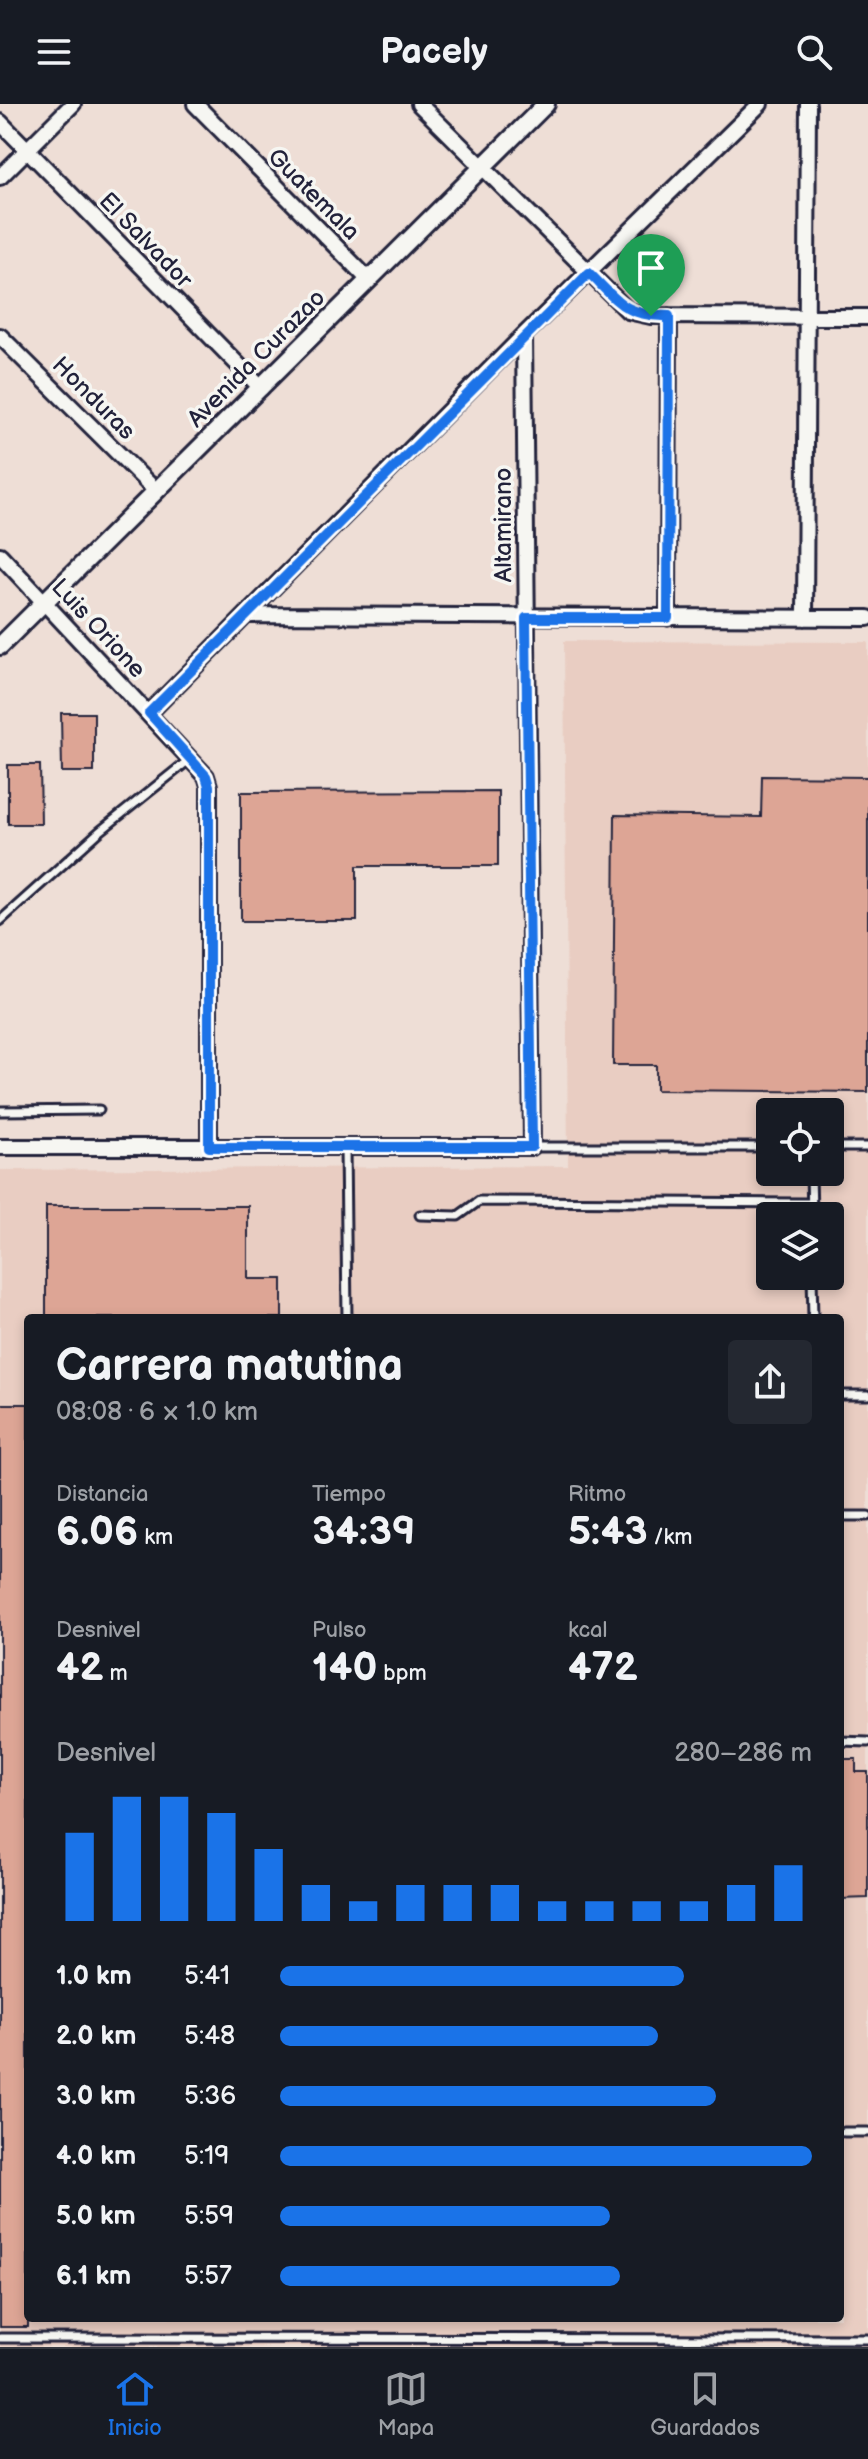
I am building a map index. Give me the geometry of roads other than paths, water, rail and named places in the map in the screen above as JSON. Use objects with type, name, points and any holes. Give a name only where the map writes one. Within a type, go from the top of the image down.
[{"type":"street","points":[[0,177],[73,104]]},
{"type":"street","name":"Guatemala","points":[[195,104],[369,280]]},
{"type":"street","points":[[419,104],[628,311],[651,316],[868,317]]},
{"type":"street","name":"Avenida Curazao","points":[[0,646],[546,104]]},
{"type":"street","points":[[149,713],[524,335],[760,104]]},
{"type":"street","points":[[805,618],[808,104]]},
{"type":"street","name":"El Salvador","points":[[0,122],[261,388]]},
{"type":"street","points":[[668,618],[669,316]]},
{"type":"street","name":"Altamirano","points":[[524,335],[532,1147]]},
{"type":"street","name":"Honduras","points":[[0,336],[156,491]]},
{"type":"street","name":"Luis Orione","points":[[0,555],[206,776],[209,786],[209,1147]]},
{"type":"street","points":[[247,615],[868,618]]},
{"type":"street","points":[[0,1147],[532,1147]]},
{"type":"lane","points":[[0,921],[99,832],[190,758]]},
{"type":"lane","points":[[0,1111],[99,1110]]},
{"type":"lane","points":[[345,1147],[347,1314]]},
{"type":"lane","points":[[532,1147],[756,1147]]},
{"type":"lane","points":[[844,1147],[868,1147]]},
{"type":"lane","points":[[420,1215],[458,1216],[479,1201],[756,1203]]},
{"type":"lane","points":[[812,1290],[813,1314]]},
{"type":"lane","points":[[844,1395],[868,1395]]},
{"type":"lane","points":[[844,1516],[868,1516]]},
{"type":"lane","points":[[844,1741],[868,1742]]},
{"type":"lane","points":[[844,2132],[868,2132]]},
{"type":"lane","points":[[0,2338],[868,2339]]}]
